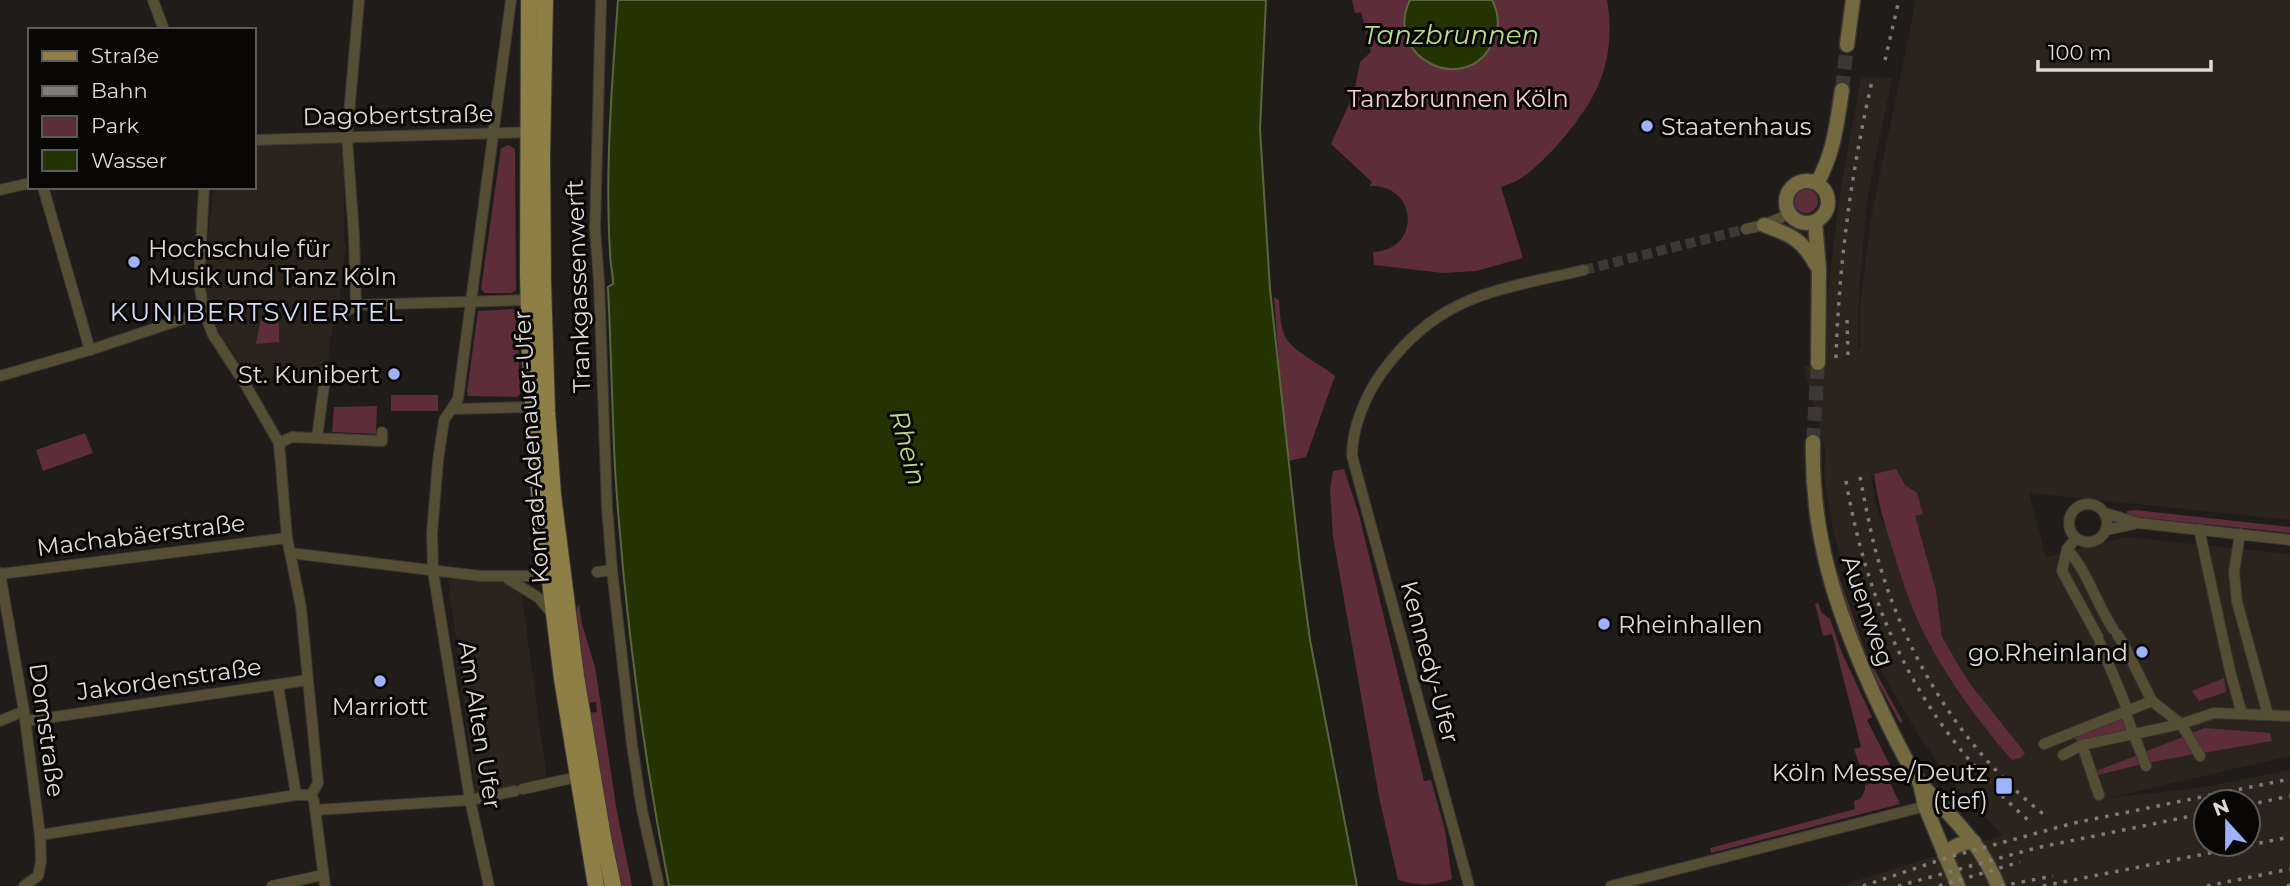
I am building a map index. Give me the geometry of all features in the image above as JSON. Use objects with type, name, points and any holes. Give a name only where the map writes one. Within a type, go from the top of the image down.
[{"type":"main road","name":"Konrad-Adenauer-Ufer","points":[[529,0],[553,495],[555,617],[577,777],[596,886]]},
{"type":"main road","name":"Konrad-Adenauer-Ufer","points":[[545,0],[534,132],[528,300],[539,492],[614,886]]},
{"type":"street","points":[[153,0],[163,28]]},
{"type":"street","points":[[356,304],[347,137],[359,0]]},
{"type":"street","points":[[452,409],[458,399],[511,0]]},
{"type":"street","name":"Trankgassenwerft","points":[[601,0],[595,228],[607,507],[632,745],[642,810],[659,886]]},
{"type":"street","points":[[1847,45],[1853,0]]},
{"type":"street","points":[[1817,183],[1832,151],[1842,90]]},
{"type":"street","name":"Dagobertstraße","points":[[256,140],[534,132]]},
{"type":"street","points":[[1799,182],[1817,183],[1826,193],[1826,213],[1815,222],[1801,222],[1789,214],[1786,200],[1792,188],[1799,182]]},
{"type":"street","points":[[0,190],[28,183]]},
{"type":"street","points":[[44,189],[90,350]]},
{"type":"street","points":[[204,189],[199,283],[204,312],[213,335],[279,443],[290,553],[301,607],[318,783],[311,795],[325,886]]},
{"type":"street","points":[[1746,229],[1764,225],[1789,214]]},
{"type":"street","points":[[1815,222],[1819,269],[1818,363]]},
{"type":"street","points":[[1764,225],[1784,232],[1806,247],[1819,269]]},
{"type":"street","name":"Kennedy-Ufer","points":[[1469,886],[1352,448],[1364,404],[1373,385],[1392,359],[1421,328],[1458,304],[1478,295],[1584,270]]},
{"type":"street","points":[[345,312],[356,304],[528,300]]},
{"type":"street","points":[[0,376],[90,350],[204,312]]},
{"type":"street","points":[[317,438],[326,370]]},
{"type":"street","name":"Konrad-Adenauer-Ufer","points":[[452,409],[533,407]]},
{"type":"street","name":"Am Alten Ufer","points":[[452,409],[444,420],[438,461],[432,533],[433,571],[470,800],[489,886]]},
{"type":"street","points":[[279,443],[292,438],[382,441],[382,432]]},
{"type":"street","name":"Auenweg","points":[[1813,442],[1812,469],[1818,527],[1831,585],[1868,681],[1920,783],[1925,806],[1958,886]]},
{"type":"street","points":[[2105,513],[2107,522],[2103,535],[2093,541],[2076,538],[2069,526],[2070,516],[2076,508],[2089,503],[2105,513],[2138,523],[2290,540]]},
{"type":"street","points":[[2106,530],[2138,523]]},
{"type":"street","points":[[2199,529],[2242,714]]},
{"type":"street","points":[[2241,534],[2234,572],[2237,602],[2267,715]]},
{"type":"street","name":"Machabäerstraße","points":[[0,574],[288,538]]},
{"type":"street","points":[[2076,538],[2067,550],[2062,571],[2099,640],[2146,766]]},
{"type":"street","points":[[2067,550],[2078,561],[2100,609],[2115,631],[2152,701],[2181,724],[2200,756]]},
{"type":"street","points":[[290,553],[433,571],[504,577],[556,576]]},
{"type":"street","points":[[597,572],[612,570]]},
{"type":"street","name":"Domstraße","points":[[0,574],[25,716],[40,835],[41,862],[38,876],[24,886]]},
{"type":"street","points":[[504,577],[539,598],[555,617]]},
{"type":"street","name":"Jakordenstraße","points":[[0,721],[307,680]]},
{"type":"street","points":[[278,685],[296,795]]},
{"type":"street","points":[[2044,744],[2152,701]]},
{"type":"street","points":[[2058,739],[2065,754],[2082,745],[2181,724],[2214,713],[2290,716]]},
{"type":"street","points":[[2082,745],[2099,795]]},
{"type":"street","points":[[315,810],[470,800],[577,777]]},
{"type":"street","name":"Auenweg","points":[[1920,783],[1974,842],[1990,866],[1998,886]]},
{"type":"street","points":[[40,835],[296,795],[311,795]]},
{"type":"street","points":[[1611,886],[1940,804]]},
{"type":"street","points":[[1945,856],[1965,842],[1974,842]]},
{"type":"street","points":[[272,886],[323,874]]},
{"type":"shaded area","points":[[1916,0],[2290,0],[2290,520],[2029,493],[2046,557],[2127,537],[2290,554],[2290,756],[2108,798],[2192,789],[2192,858],[2262,858],[2262,788],[2199,788],[2290,770],[2290,886],[1839,886],[2003,835],[1942,769],[1919,736],[1880,669],[1864,635],[1851,598],[1832,525],[1824,473],[1826,453],[1804,367],[1826,360],[1828,293],[1839,198],[1861,77],[1892,78],[1868,194],[1859,290],[1860,350],[1860,305],[1871,218]],"holes":[[[1874,475],[1936,591],[1942,637],[1968,681],[2002,724],[1966,680],[1906,574],[1877,509],[1871,476]]]},
{"type":"shaded area","points":[[344,141],[346,244],[339,304],[328,362],[290,374],[254,379],[252,366],[243,367],[218,331],[209,312],[205,263],[214,189],[256,189],[256,145]]},
{"type":"shaded area","points":[[448,579],[520,583],[547,779],[476,795]]},
{"type":"green space","name":"Tanzbrunnen Köln","points":[[1352,0],[1607,0],[1610,31],[1608,52],[1595,93],[1577,120],[1543,160],[1519,179],[1501,187],[1523,258],[1476,271],[1443,273],[1374,265],[1373,252],[1389,248],[1400,240],[1408,217],[1405,205],[1397,195],[1385,188],[1369,186],[1372,182],[1331,144],[1354,93],[1360,62],[1371,52],[1361,12],[1355,13]]},
{"type":"green space","points":[[509,145],[515,149],[516,290],[512,293],[484,293],[481,289],[501,148]]},
{"type":"green space","points":[[1806,189],[1817,196],[1818,201],[1811,212],[1806,213],[1795,206],[1794,201],[1801,190]]},
{"type":"green space","points":[[1274,297],[1279,300],[1282,326],[1287,340],[1335,376],[1306,457],[1289,461],[1282,404]]},
{"type":"green space","points":[[514,309],[517,312],[520,394],[517,397],[468,396],[478,311]]},
{"type":"green space","points":[[261,318],[279,318],[279,342],[256,344]]},
{"type":"green space","points":[[391,395],[438,395],[438,411],[391,411]]},
{"type":"green space","points":[[377,406],[376,434],[332,432],[334,407]]},
{"type":"green space","points":[[85,433],[93,453],[43,471],[36,450]]},
{"type":"green space","points":[[1344,469],[1359,515],[1424,781],[1431,780],[1445,830],[1452,879],[1439,883],[1419,884],[1398,880],[1379,797],[1333,537],[1330,489],[1333,471]]},
{"type":"green space","points":[[1896,469],[1905,485],[1917,493],[1923,514],[1915,516],[1936,591],[1942,637],[1968,681],[2025,753],[2020,758],[2012,760],[1965,701],[1935,654],[1916,615],[1886,528],[1874,474]]},
{"type":"green space","points":[[2127,511],[2290,527],[2290,533],[2127,516]]},
{"type":"green space","points":[[1835,571],[1866,654],[1903,722],[1900,723],[1862,653]]},
{"type":"green space","points":[[1818,603],[1822,613],[1830,619],[1842,653],[1872,717],[1867,720],[1892,769],[1889,775],[1871,779],[1868,765],[1860,766],[1854,749],[1861,747],[1832,634],[1823,636],[1815,604]]},
{"type":"green space","points":[[579,604],[595,667],[617,812],[632,886],[620,886],[587,713],[597,712],[596,702],[586,703],[574,615]]},
{"type":"green space","points":[[2224,678],[2226,692],[2199,701],[2192,691]]},
{"type":"green space","points":[[2122,716],[2129,733],[2076,741],[2074,736]]},
{"type":"green space","points":[[2205,728],[2270,733],[2272,741],[2203,753],[2189,734]]},
{"type":"green space","points":[[2183,737],[2194,754],[2148,763],[2144,752]]},
{"type":"green space","points":[[2138,755],[2142,764],[2098,775],[2096,771]]},
{"type":"green space","points":[[1889,780],[1900,804],[1711,853],[1710,848],[1855,809],[1854,801],[1860,799],[1865,785]]},
{"type":"water","name":"Rhein","points":[[618,0],[1266,0],[1260,129],[1270,289],[1310,640],[1357,886],[669,886],[635,678],[615,468],[608,287],[613,284],[608,190]]},
{"type":"water","name":"Tanzbrunnen","points":[[1410,0],[1492,0],[1498,21],[1493,42],[1481,59],[1465,68],[1447,69],[1431,64],[1417,53],[1407,39],[1404,21]]},
{"type":"tunnel","points":[[1842,90],[1847,45]]},
{"type":"tunnel","points":[[1584,270],[1746,229]]},
{"type":"tunnel","points":[[1813,442],[1818,363]]},
{"type":"railway","points":[[1885,60],[1899,0]]},
{"type":"railway","points":[[1836,358],[1847,219],[1872,81]]},
{"type":"railway","points":[[1847,320],[1848,355]]},
{"type":"railway","points":[[1860,477],[1880,566],[1892,602],[1924,672],[1944,705],[1991,765],[2047,817]]},
{"type":"railway","points":[[1846,481],[1856,531],[1870,579],[1907,668],[1959,748],[2029,821]]},
{"type":"railway","points":[[1863,886],[1949,857],[2074,823],[2290,779]]},
{"type":"railway","points":[[2262,802],[2290,796]]},
{"type":"railway","points":[[1898,886],[2036,848],[2192,816]]},
{"type":"railway","points":[[2043,886],[2290,837]]},
{"type":"railway","points":[[1939,886],[2020,862]]},
{"type":"railway","points":[[2207,886],[2290,869]]},
{"type":"railway","points":[[2001,886],[2053,876]]},
{"type":"place","name":"Staatenhaus","points":[[1647,126]]},
{"type":"place","name":"Hochschule für Musik und Tanz Köln","points":[[134,262]]},
{"type":"place","name":"St. Kunibert","points":[[394,374]]},
{"type":"place","name":"Rheinhallen","points":[[1604,624]]},
{"type":"place","name":"go.Rheinland","points":[[2142,652]]},
{"type":"place","name":"Marriott","points":[[380,681]]},
{"type":"place","name":"Köln Messe/Deutz (tief)","points":[[2004,786]]},
{"type":"district","name":"KUNIBERTSVIERTEL","points":[[257,312]]}]
